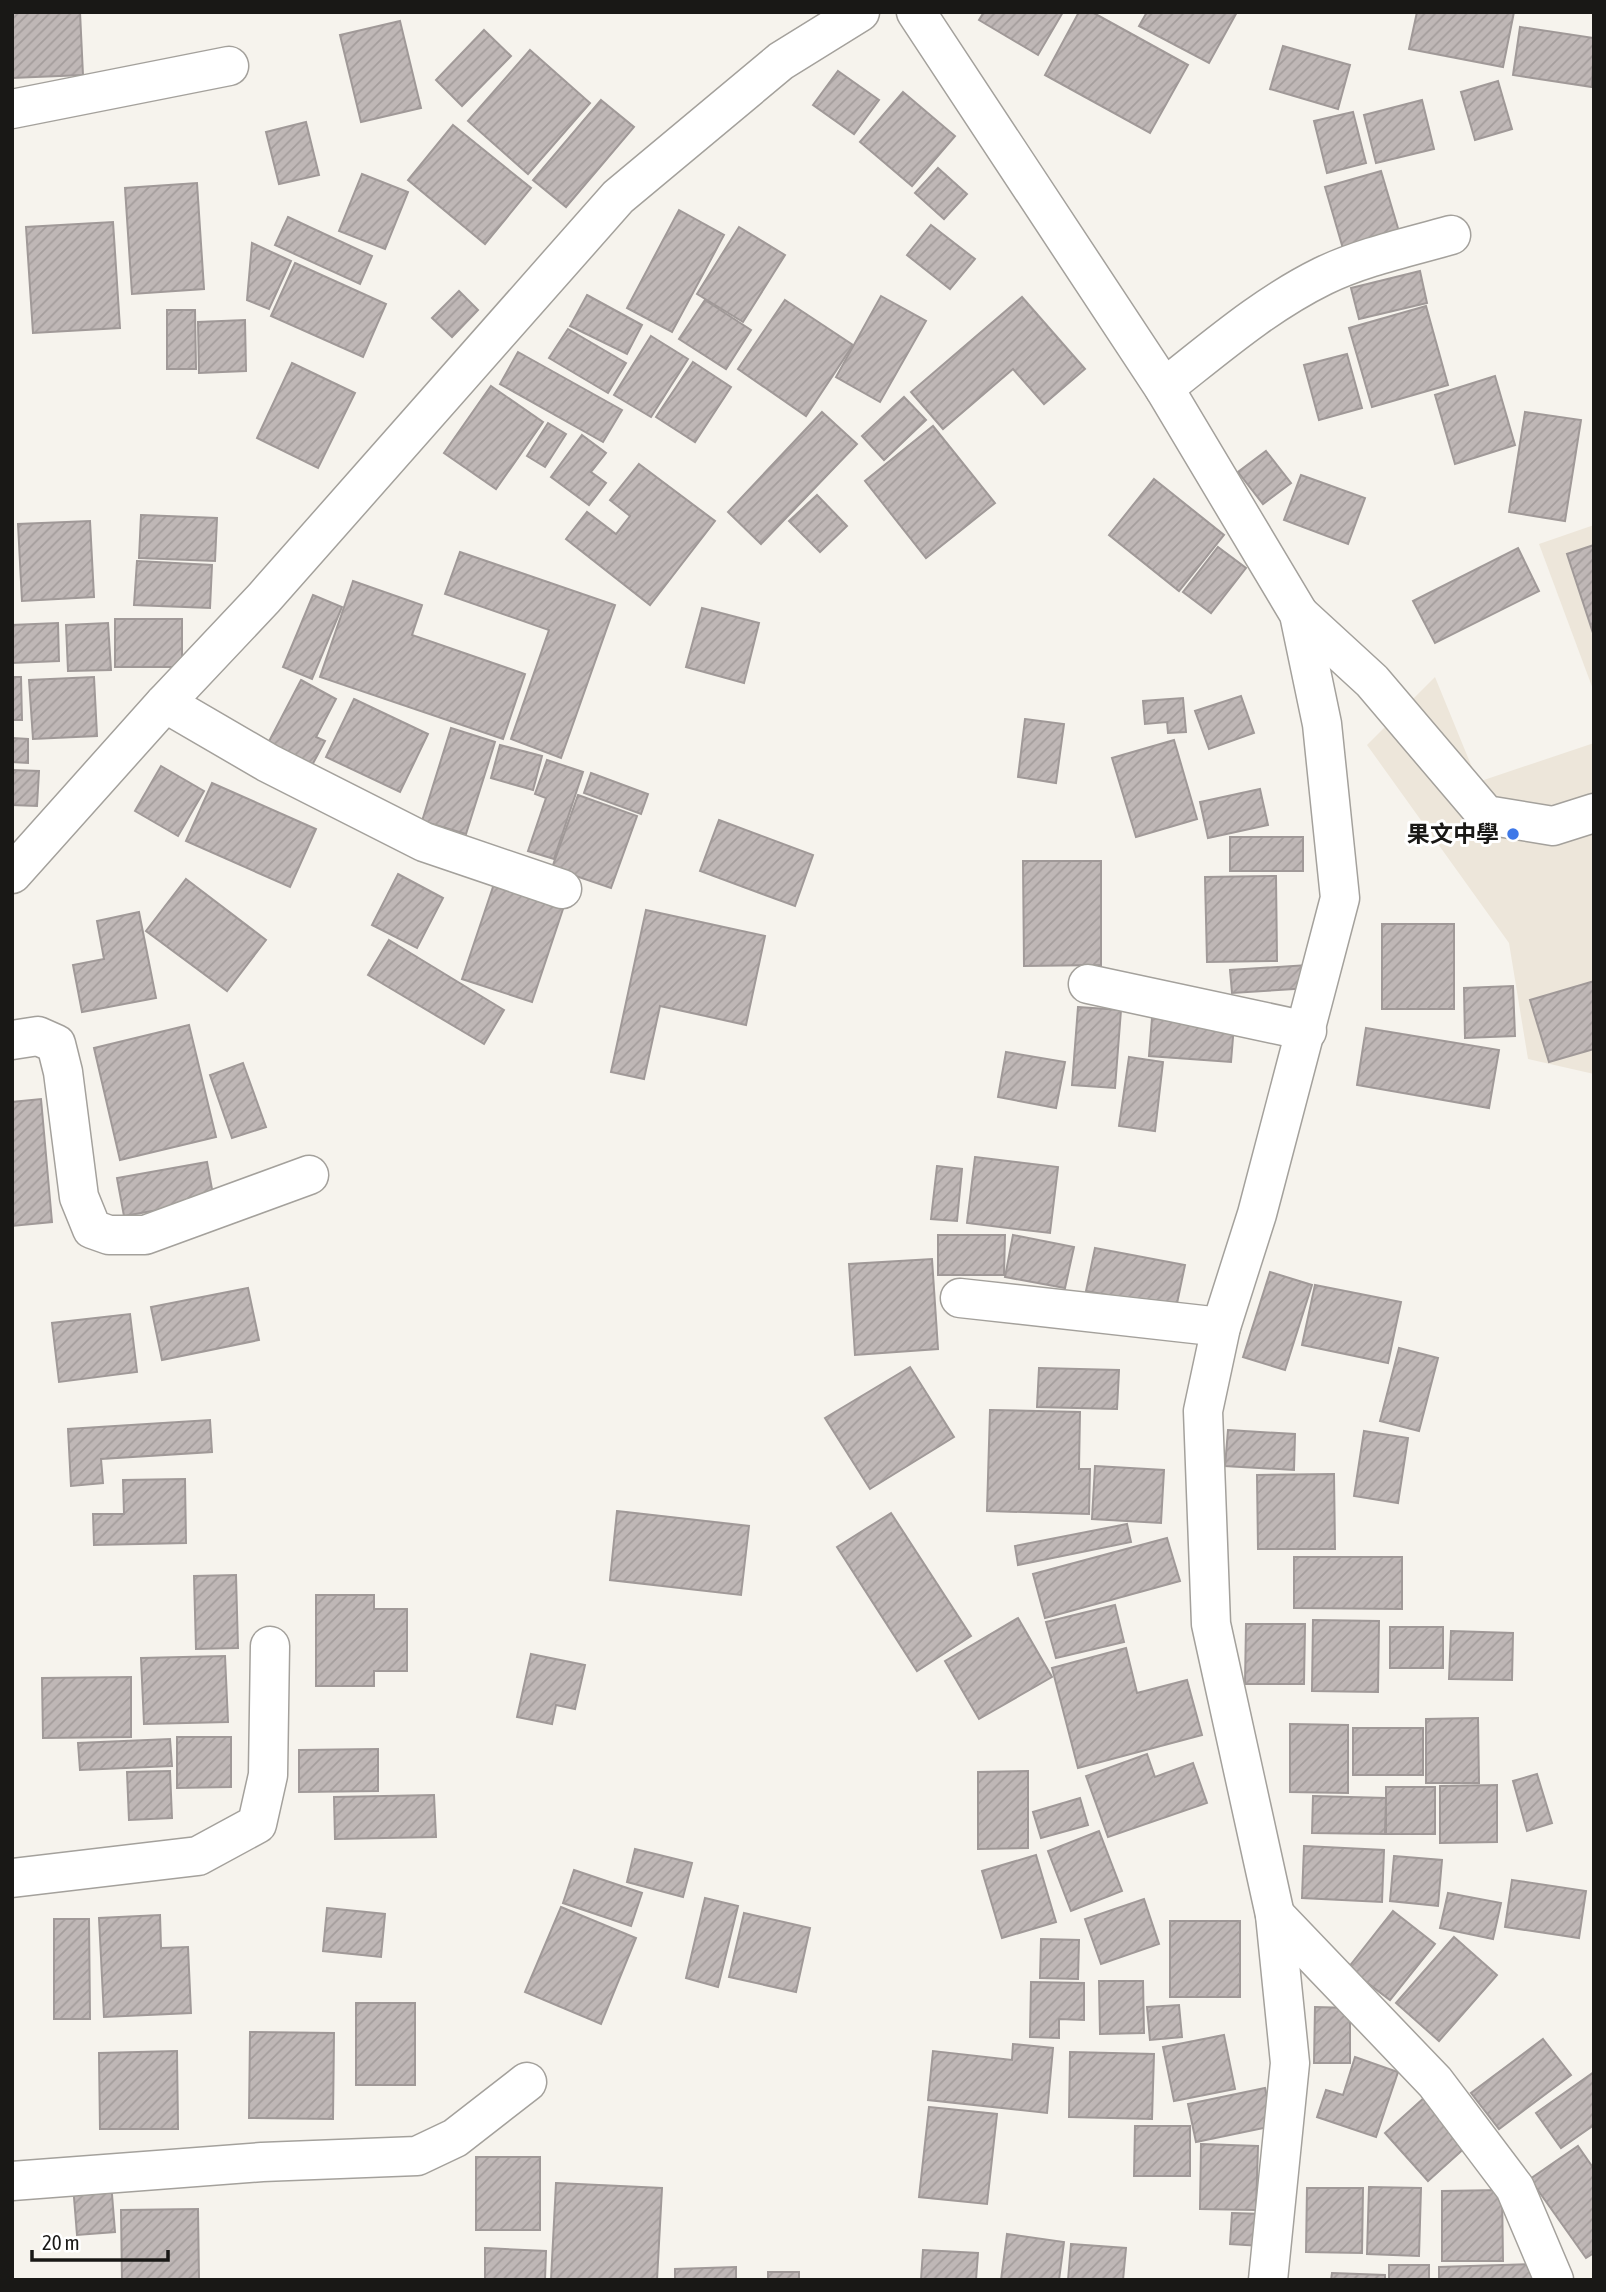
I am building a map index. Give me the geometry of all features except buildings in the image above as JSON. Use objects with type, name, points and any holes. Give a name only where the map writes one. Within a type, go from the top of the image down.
[{"type":"street","points":[[12,874],[165,703],[264,598],[618,197],[781,61],[860,12]]},
{"type":"street","points":[[916,12],[1164,388],[1298,614],[1371,681],[1486,815],[1553,826],[1594,813]]},
{"type":"street","points":[[12,109],[229,66]]},
{"type":"street","points":[[1164,388],[1265,309],[1324,275],[1451,234]]},
{"type":"street","points":[[1268,2280],[1290,2063],[1275,1915],[1211,1624],[1203,1410],[1221,1327],[1257,1214],[1340,898],[1322,724],[1298,614]]},
{"type":"street","points":[[165,703],[268,763],[424,842],[562,889]]},
{"type":"street","points":[[1088,984],[1307,1031]]},
{"type":"street","points":[[12,1040],[38,1036],[57,1044],[79,1198],[92,1229],[109,1235],[145,1235],[309,1175]]},
{"type":"street","points":[[960,1298],[1221,1327]]},
{"type":"street","points":[[12,1878],[198,1856],[257,1824],[268,1775],[270,1646]]},
{"type":"street","points":[[1275,1915],[1443,2093],[1515,2188],[1553,2280]]},
{"type":"street","points":[[12,2181],[262,2162],[417,2156],[455,2138],[527,2082]]},
{"type":"shaded area","points":[[1594,525],[1594,692],[1539,544]]},
{"type":"shaded area","name":"果文中學","points":[[1435,677],[1478,782],[1594,743],[1594,1074],[1528,1059],[1509,943],[1367,745]]},
{"type":"place","name":"果文中學","points":[[1513,834]]}]
